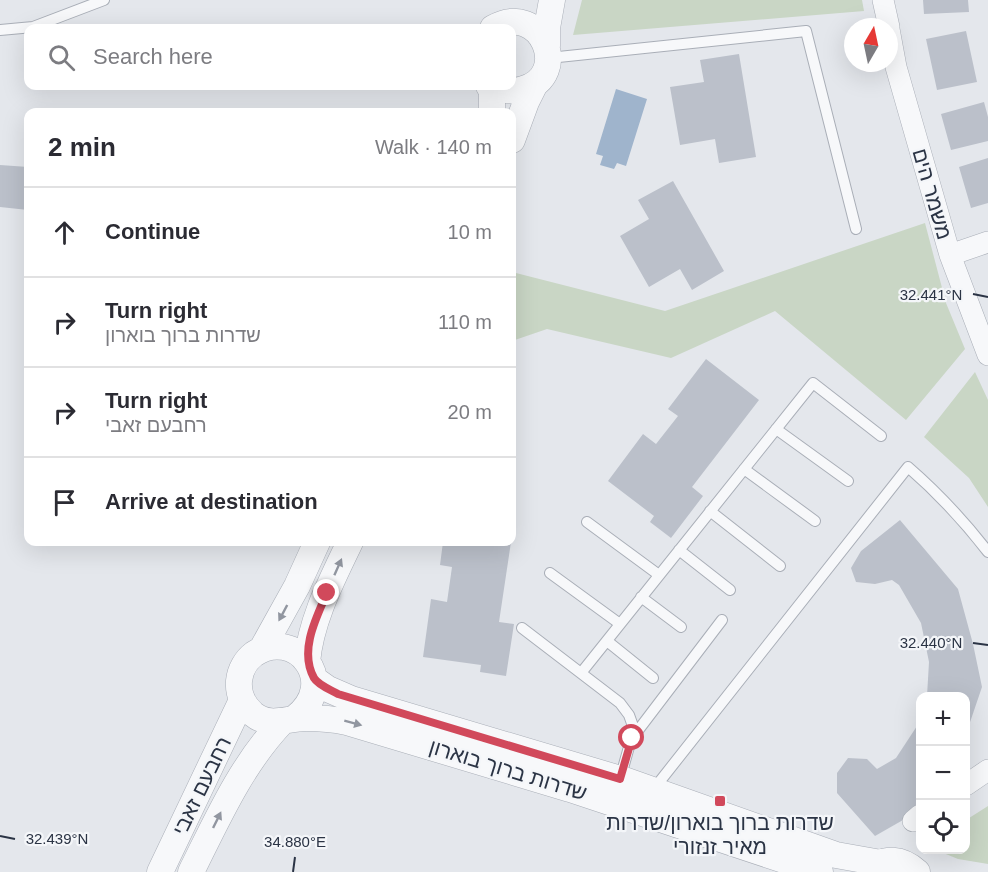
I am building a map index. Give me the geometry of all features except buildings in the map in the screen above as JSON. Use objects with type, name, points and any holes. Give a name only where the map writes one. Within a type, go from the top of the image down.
[{"type":"street","points":[[500,24],[509,18],[519,0]]},
{"type":"street","points":[[516,129],[535,84],[547,68],[547,28],[552,0]]},
{"type":"street","name":"משמר הים","points":[[884,0],[887,18]]},
{"type":"street","points":[[504,24],[523,23],[534,28],[542,36],[548,52]]},
{"type":"street","name":"משמר הים","points":[[897,72],[950,255],[988,355]]},
{"type":"street","points":[[516,90],[535,84]]},
{"type":"street","points":[[491,90],[492,108]]},
{"type":"street","points":[[950,255],[988,242]]},
{"type":"street","points":[[262,649],[297,586],[315,546]]},
{"type":"street","points":[[311,670],[298,652],[286,647],[274,646],[262,649],[244,665],[239,682],[242,700],[248,710],[269,722],[288,720],[305,710],[312,699],[315,686],[309,644],[316,619],[348,546]]},
{"type":"street","name":"שדרות ברוך בוארון","points":[[311,670],[328,688],[351,699],[620,779],[875,867],[900,861],[909,865],[916,872]]},
{"type":"street","name":"רחבעם זאבי","points":[[160,872],[242,700]]},
{"type":"street","name":"שדרות ברוך בוארון","points":[[288,720],[331,719],[384,732],[570,789],[820,872]]},
{"type":"street","name":"רחבעם זאבי","points":[[191,872],[236,785],[254,757],[288,720]]},
{"type":"street","points":[[970,782],[988,770]]},
{"type":"lane","points":[[41,24],[104,0]]},
{"type":"lane","points":[[0,30],[24,28]]},
{"type":"lane","points":[[548,52],[806,31],[856,229]]},
{"type":"lane","points":[[581,673],[813,382],[881,436]]},
{"type":"lane","points":[[776,429],[848,481]]},
{"type":"lane","points":[[653,790],[908,467],[935,490],[988,552]]},
{"type":"lane","points":[[744,469],[815,521]]},
{"type":"lane","points":[[710,511],[780,566]]},
{"type":"lane","points":[[587,522],[659,575]]},
{"type":"lane","points":[[679,550],[730,590]]},
{"type":"lane","points":[[550,573],[620,624]]},
{"type":"lane","points":[[641,597],[681,627]]},
{"type":"lane","points":[[632,738],[722,620]]},
{"type":"lane","points":[[522,628],[620,703],[629,715],[634,729],[620,779]]},
{"type":"lane","points":[[607,640],[653,678]]},
{"type":"green space","points":[[582,0],[862,0],[864,11],[573,35]]},
{"type":"green space","points":[[925,223],[946,303],[965,349],[906,420],[775,311],[671,358],[547,329],[516,340],[516,273],[665,311]]},
{"type":"green space","points":[[975,372],[988,400],[988,507],[969,478],[924,437]]},
{"type":"green space","points":[[988,806],[988,864],[958,859],[946,854],[970,854],[970,817]]},
{"type":"water","points":[[616,89],[647,99],[626,166],[617,163],[614,169],[600,165],[603,156],[596,154]]},
{"type":"place","name":"שדרות ברוך בוארון/שדרות מאיר זנזורי","points":[[720,801]]},
{"type":"route","points":[[327,593],[309,644],[308,662],[314,679],[338,694],[620,779],[632,738]]}]
